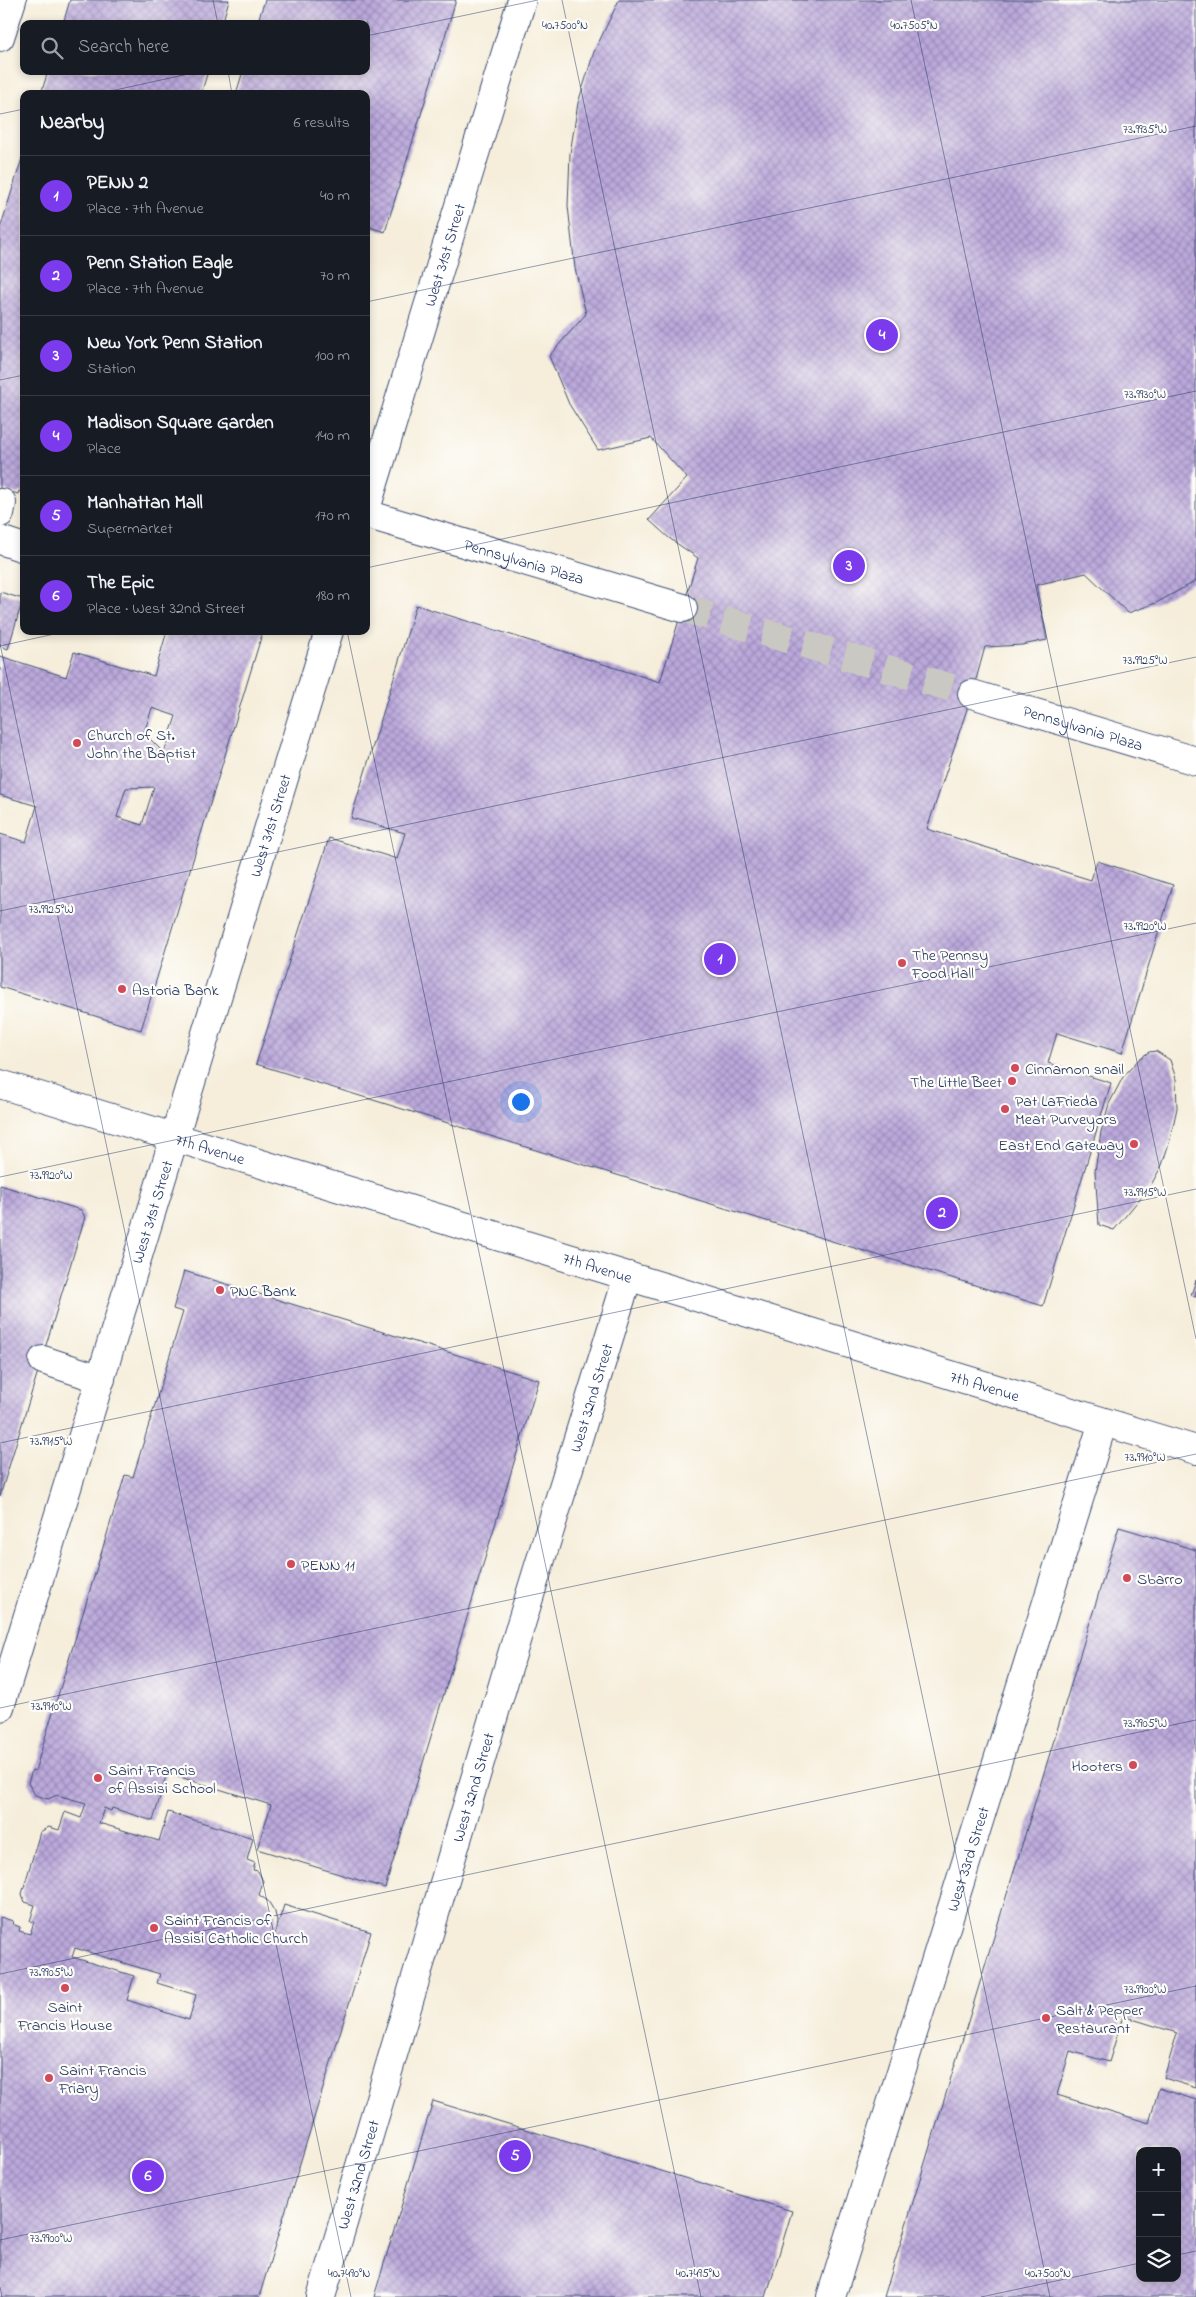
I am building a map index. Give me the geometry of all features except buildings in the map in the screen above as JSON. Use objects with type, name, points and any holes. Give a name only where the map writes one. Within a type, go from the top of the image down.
[{"type":"street","points":[[0,37],[12,0]]},
{"type":"street","name":"West 31st Street","points":[[370,496],[522,0]]},
{"type":"street","points":[[0,503],[2,503],[0,513]]},
{"type":"street","name":"Pennsylvania Plaza","points":[[370,515],[683,608]]},
{"type":"street","points":[[0,540],[20,547]]},
{"type":"street","name":"West 31st Street","points":[[0,1707],[328,635]]},
{"type":"street","name":"Pennsylvania Plaza","points":[[972,694],[1196,760]]},
{"type":"street","name":"7th Avenue","points":[[0,1084],[1196,1450]]},
{"type":"street","name":"West 32nd Street","points":[[321,2297],[524,1615],[628,1276]]},
{"type":"street","points":[[43,1360],[101,1379]]},
{"type":"street","name":"West 33rd Street","points":[[831,2297],[1103,1422]]},
{"type":"tunnel","points":[[683,608],[972,694]]},
{"type":"place","name":"Madison Square Garden","points":[[882,335]]},
{"type":"place","name":"New York Penn Station","points":[[849,566]]},
{"type":"place","name":"Church of St. John the Baptist","points":[[77,743]]},
{"type":"place","name":"PENN 2","points":[[720,959]]},
{"type":"place","name":"The Pennsy Food Hall","points":[[902,963]]},
{"type":"place","name":"Astoria Bank","points":[[122,989]]},
{"type":"place","name":"Cinnamon snail","points":[[1015,1068]]},
{"type":"place","name":"The Little Beet","points":[[1012,1081]]},
{"type":"place","name":"Pat LaFrieda Meat Purveyors","points":[[1005,1109]]},
{"type":"place","name":"East End Gateway","points":[[1134,1144]]},
{"type":"place","name":"Penn Station Eagle","points":[[942,1213]]},
{"type":"place","name":"PNC Bank","points":[[220,1290]]},
{"type":"place","name":"PENN 11","points":[[291,1564]]},
{"type":"place","name":"Sbarro","points":[[1127,1578]]},
{"type":"place","name":"Hooters","points":[[1133,1765]]},
{"type":"place","name":"Saint Francis of Assisi School","points":[[98,1778]]},
{"type":"place","name":"Saint Francis of Assisi Catholic Church","points":[[154,1928]]},
{"type":"place","name":"Saint Francis House","points":[[65,1988]]},
{"type":"place","name":"Salt & Pepper Restaurant","points":[[1046,2018]]},
{"type":"place","name":"Saint Francis Friary","points":[[49,2078]]},
{"type":"place","name":"Manhattan Mall","points":[[515,2156]]},
{"type":"place","name":"The Epic","points":[[148,2176]]}]
